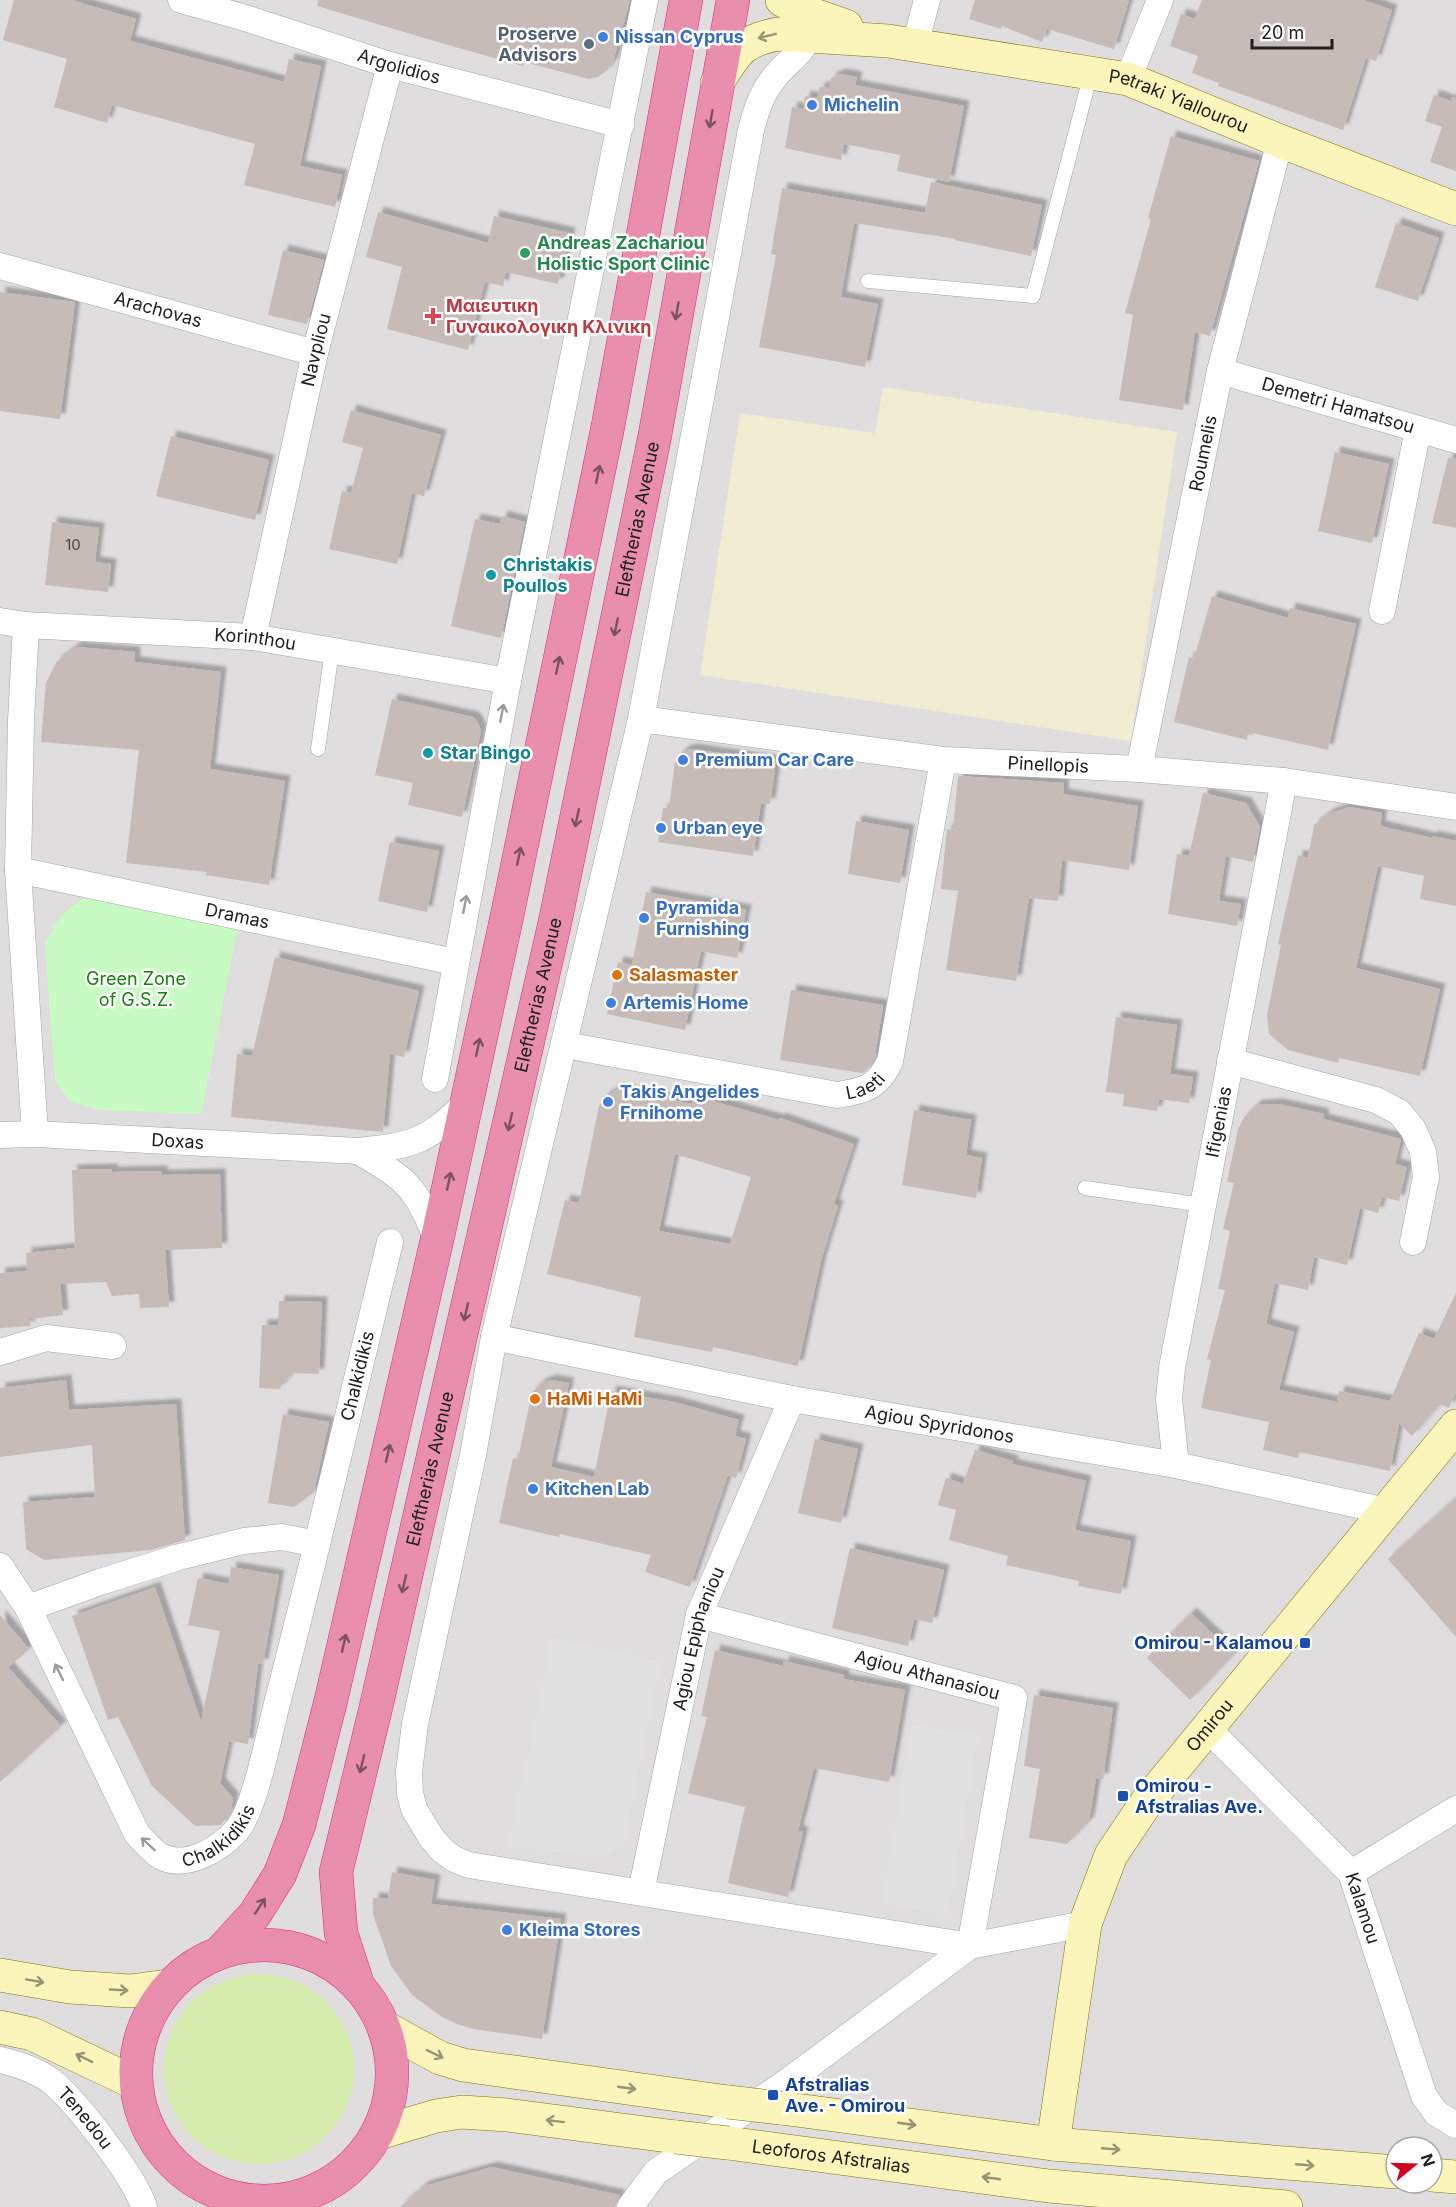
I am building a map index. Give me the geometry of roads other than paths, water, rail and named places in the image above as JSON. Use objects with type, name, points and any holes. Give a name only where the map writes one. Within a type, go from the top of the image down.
[{"type":"highway","points":[[222,1950],[270,1944],[318,1956],[358,1985],[384,2027],[392,2063],[390,2099],[379,2133],[349,2170],[304,2201],[266,2202],[223,2196],[185,2175],[150,2134],[135,2083],[137,2048],[148,2015],[168,1986],[193,1965],[222,1950],[255,1914],[280,1874],[299,1825],[437,1240],[507,916],[608,426],[686,0]]},
{"type":"highway","name":"Eleftherias Avenue","points":[[358,1985],[341,1933],[336,1872],[379,1696],[555,922],[655,435],[733,0]]},
{"type":"highway","points":[[185,2175],[189,2207]]},
{"type":"main road","name":"Petraki Yiallourou","points":[[782,0],[812,16],[902,43],[1128,79],[1456,209]]},
{"type":"main road","name":"Petraki Yiallourou","points":[[717,83],[739,49],[761,37],[778,34],[812,16]]},
{"type":"main road","name":"Omirou","points":[[1053,2144],[1085,1924],[1111,1855],[1146,1803],[1456,1426]]},
{"type":"main road","points":[[0,1975],[70,1987],[130,1990],[168,1986]]},
{"type":"main road","points":[[0,2027],[32,2034],[135,2083]]},
{"type":"main road","points":[[384,2027],[440,2058],[463,2065],[1053,2144],[1384,2171]]},
{"type":"main road","name":"Leoforos Afstralias","points":[[379,2133],[436,2116],[462,2112],[507,2115],[1049,2186],[1286,2207]]},
{"type":"street","name":"Argolidios","points":[[180,0],[245,9],[390,65],[621,125]]},
{"type":"street","points":[[435,1079],[508,681],[645,0]]},
{"type":"street","points":[[902,43],[927,0]]},
{"type":"street","points":[[1128,79],[1160,0]]},
{"type":"street","points":[[812,16],[805,46],[767,88],[759,101],[751,130],[641,719],[494,1337],[473,1455],[415,1724],[409,1772],[410,1793],[414,1809],[430,1837],[454,1859],[469,1865],[970,1946],[1085,1924]]},
{"type":"street","name":"Navpliou","points":[[253,637],[315,353],[390,65]]},
{"type":"street","name":"Roumelis","points":[[1140,769],[1220,371],[1280,141]]},
{"type":"street","name":"Arachovas","points":[[0,266],[315,353]]},
{"type":"street","name":"Demetri Hamatsou","points":[[1220,371],[1456,440]]},
{"type":"street","points":[[1382,611],[1418,429]]},
{"type":"street","name":"Korinthou","points":[[0,621],[26,625],[253,637],[508,681]]},
{"type":"street","points":[[26,625],[21,721],[18,870],[35,1134]]},
{"type":"street","name":"Pinellopis","points":[[641,719],[943,760],[1140,769],[1284,781],[1456,807]]},
{"type":"street","name":"Laeti","points":[[565,1046],[837,1095],[856,1092],[873,1085],[884,1075],[890,1061],[943,760]]},
{"type":"street","name":"Ifigenias","points":[[1176,1465],[1170,1383],[1284,781]]},
{"type":"street","name":"Dramas","points":[[18,870],[455,962]]},
{"type":"street","points":[[1230,1061],[1376,1100],[1399,1112],[1413,1129],[1423,1152],[1426,1178],[1413,1242]]},
{"type":"street","name":"Doxas","points":[[0,1135],[35,1134],[357,1151],[410,1144],[430,1135],[465,1104]]},
{"type":"street","name":"Doxas","points":[[357,1151],[400,1178],[414,1191],[425,1209],[437,1240]]},
{"type":"street","name":"Chalkidikis","points":[[0,1566],[28,1608],[137,1834],[161,1856],[182,1860],[201,1856],[219,1846],[237,1829],[250,1806],[390,1242]]},
{"type":"street","name":"Agiou Spyridonos","points":[[494,1337],[792,1399],[1176,1465],[1386,1511]]},
{"type":"street","points":[[0,1352],[46,1338],[112,1346]]},
{"type":"street","name":"Agiou Epiphaniou","points":[[641,1892],[699,1614],[792,1399]]},
{"type":"street","points":[[28,1608],[100,1582],[243,1541],[282,1537],[316,1544]]},
{"type":"street","name":"Agiou Athanasiou","points":[[699,1614],[1014,1698],[970,1946]]},
{"type":"street","name":"Kalamou","points":[[1208,1729],[1351,1873],[1424,2096],[1436,2113],[1456,2125]]},
{"type":"street","points":[[1351,1873],[1456,1809]]},
{"type":"street","points":[[630,2207],[656,2172],[791,2079],[970,1946]]},
{"type":"street","name":"Tenedou","points":[[0,2060],[33,2070],[63,2092],[81,2112],[133,2183],[144,2207]]},
{"type":"lane","points":[[868,281],[1033,296],[1091,73]]},
{"type":"lane","points":[[318,749],[332,651]]},
{"type":"lane","points":[[1085,1188],[1203,1204]]},
{"type":"place","name":"Nissan Cyprus","points":[[603,37]]},
{"type":"place","name":"Proserve Advisors","points":[[589,44]]},
{"type":"place","name":"Michelin","points":[[812,105]]},
{"type":"place","name":"Andreas Zachariou Holistic Sport Clinic","points":[[525,253]]},
{"type":"place","name":"Μαιευτικη Γυναικολογικη Κλινικη","points":[[433,316]]},
{"type":"place","name":"Christakis Poullos","points":[[491,575]]},
{"type":"place","name":"Star Bingo","points":[[428,753]]},
{"type":"place","name":"Premium Car Care","points":[[683,760]]},
{"type":"place","name":"Urban eye","points":[[661,828]]},
{"type":"place","name":"Pyramida Furnishing","points":[[644,918]]},
{"type":"place","name":"Salasmaster","points":[[617,975]]},
{"type":"place","name":"Artemis Home","points":[[611,1003]]},
{"type":"place","name":"Takis Angelides Frnihome","points":[[608,1102]]},
{"type":"place","name":"HaMi HaMi","points":[[535,1399]]},
{"type":"place","name":"Kitchen Lab","points":[[533,1489]]},
{"type":"place","name":"Omirou - Kalamou","points":[[1305,1643]]},
{"type":"place","name":"Omirou - Afstralias Ave.","points":[[1123,1796]]},
{"type":"place","name":"Kleima Stores","points":[[507,1930]]},
{"type":"place","name":"Afstralias Ave. - Omirou","points":[[773,2095]]},
{"type":"park label","name":"Green Zone of G.S.Z.","points":[[136,989]]}]
